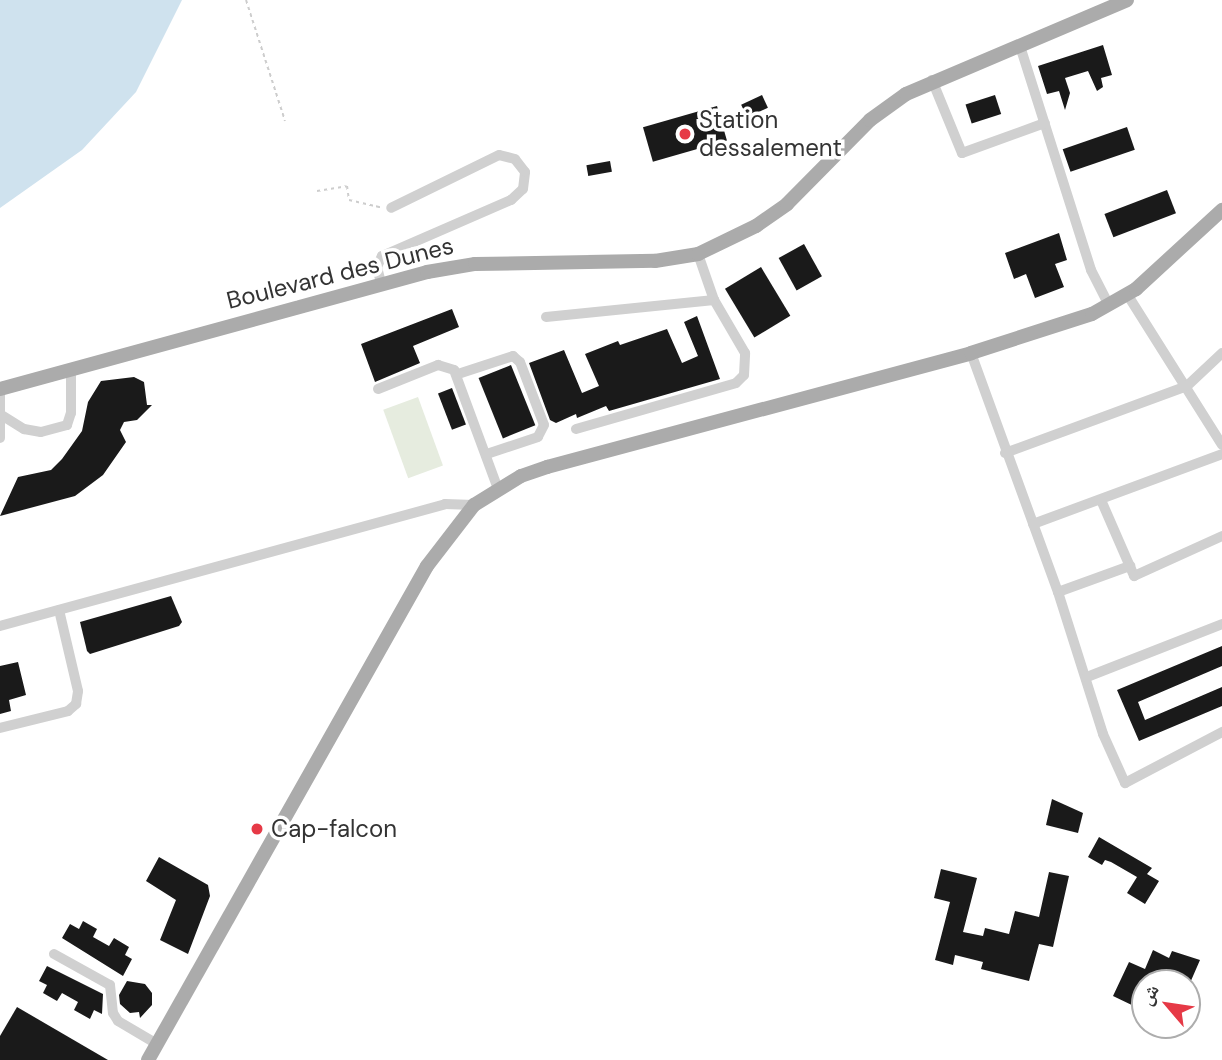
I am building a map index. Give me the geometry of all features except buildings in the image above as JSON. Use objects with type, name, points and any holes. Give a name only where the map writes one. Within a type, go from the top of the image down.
[{"type":"main road","name":"Boulevard des Dunes","points":[[0,390],[381,283],[474,264],[655,261],[698,254],[757,226],[787,204],[870,120],[932,80],[1127,0]]},
{"type":"main road","points":[[148,1060],[427,566],[474,505],[498,489],[547,467],[971,353],[1108,304],[1127,294],[1201,234],[1222,211]]},
{"type":"street","points":[[1020,46],[1091,270],[1108,304]]},
{"type":"street","points":[[932,80],[962,153],[1045,123]]},
{"type":"street","points":[[381,283],[377,267],[382,256],[511,201],[523,189],[525,172],[516,159],[499,155],[391,208]]},
{"type":"street","points":[[576,429],[741,379],[747,358],[715,300],[698,254]]},
{"type":"street","points":[[1127,294],[1222,445]]},
{"type":"street","points":[[546,317],[715,300]]},
{"type":"street","points":[[971,353],[1005,453],[1058,592],[1103,734],[1125,782],[1222,732]]},
{"type":"street","points":[[1005,453],[1187,386],[1222,354]]},
{"type":"street","points":[[458,374],[504,355],[513,356],[520,362],[544,425],[538,436],[486,454]]},
{"type":"street","points":[[377,389],[439,365],[450,366],[458,374],[498,489]]},
{"type":"street","points":[[4,416],[24,429],[41,432],[67,425],[71,413],[71,369]]},
{"type":"street","points":[[0,390],[4,416],[0,438]]},
{"type":"street","points":[[1033,524],[1222,454]]},
{"type":"street","points":[[1101,500],[1134,576],[1222,536]]},
{"type":"street","points":[[0,626],[445,505],[474,505]]},
{"type":"street","points":[[1058,592],[1130,566]]},
{"type":"street","points":[[0,728],[68,711],[76,704],[78,691],[59,610]]},
{"type":"street","points":[[1087,677],[1222,624]]},
{"type":"street","points":[[54,954],[110,985],[113,1013],[118,1021],[157,1044]]},
{"type":"path","points":[[246,0],[285,121]]},
{"type":"path","points":[[317,191],[347,186],[349,200],[355,204],[391,208]]},
{"type":"shaded area","points":[[418,397],[443,466],[408,478],[383,410]]},
{"type":"water","points":[[0,0],[182,0],[136,92],[82,150],[0,208]]},
{"type":"place","name":"Station dessalement","points":[[685,134]]},
{"type":"place","name":"Cap-falcon","points":[[257,829]]}]
